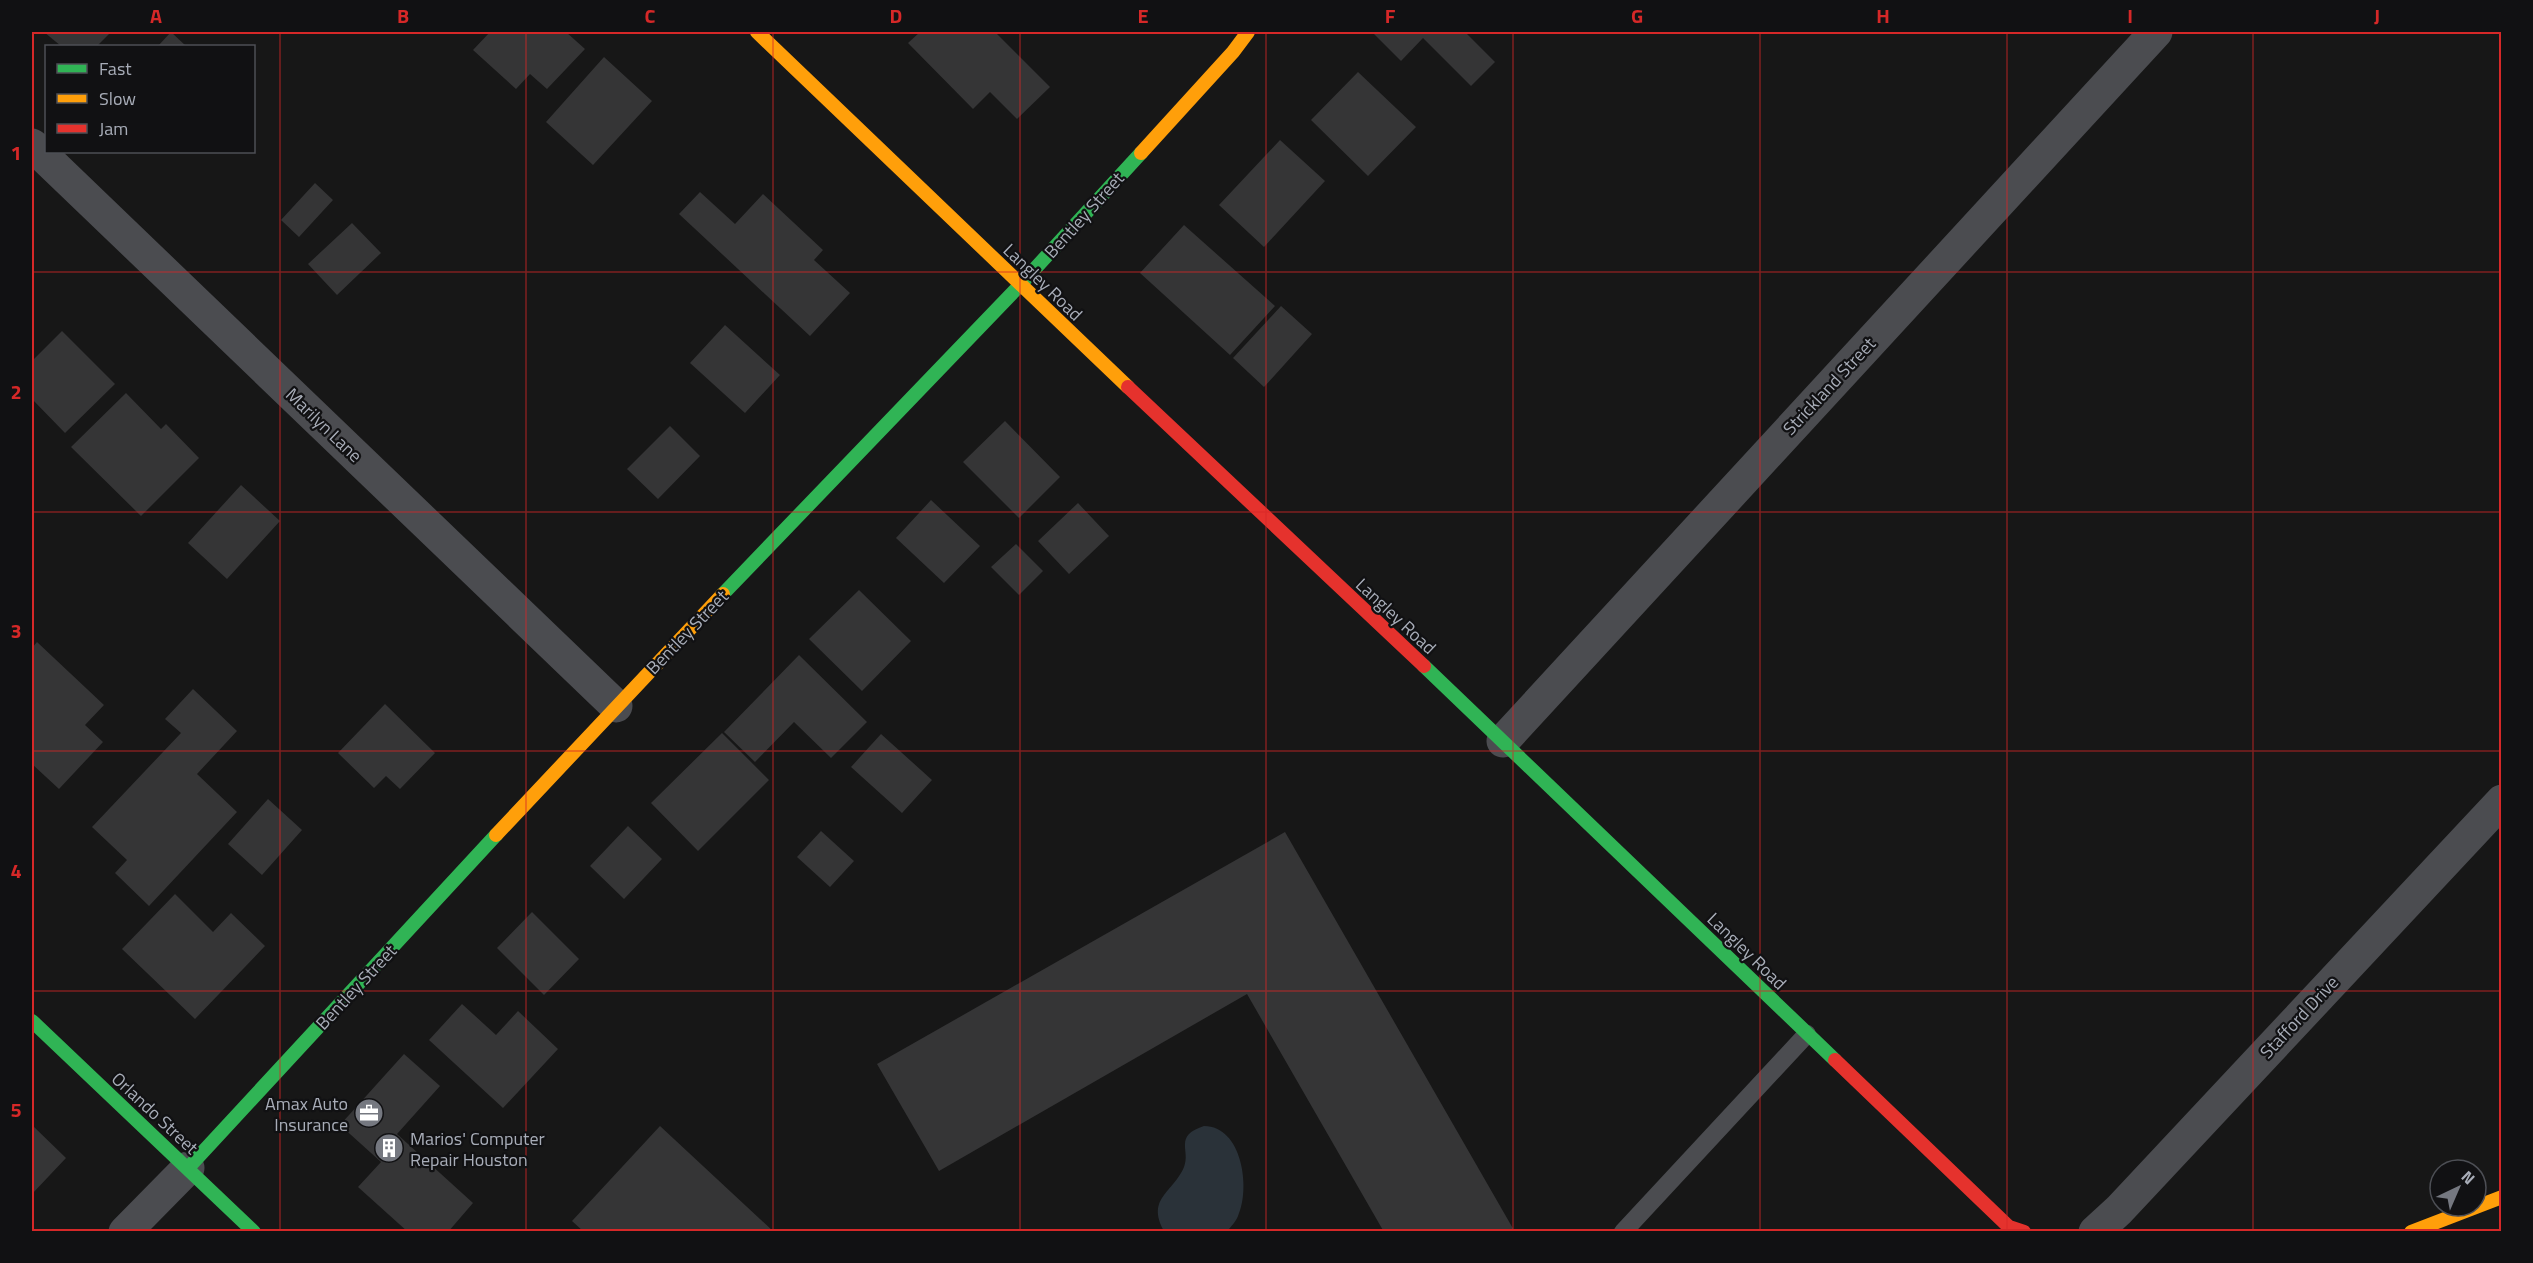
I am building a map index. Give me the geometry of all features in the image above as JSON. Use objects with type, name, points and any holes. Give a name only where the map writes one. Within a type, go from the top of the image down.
[{"type":"street","name":"Langley Road","points":[[757,32],[1020,285],[1503,741],[2009,1229],[2024,1232]]},
{"type":"street","name":"Bentley Street","points":[[125,1232],[188,1168],[616,706],[1020,285],[1233,52],[1248,32]]},
{"type":"street","name":"Strickland Street","points":[[1503,741],[2156,32]]},
{"type":"street","name":"Marilyn Lane","points":[[32,145],[616,706]]},
{"type":"street","name":"Stafford Drive","points":[[2095,1232],[2119,1210],[2502,801]]},
{"type":"street","name":"Orlando Street","points":[[32,1021],[254,1232]]},
{"type":"street","points":[[2411,1232],[2502,1197]]},
{"type":"lane","points":[[1623,1232],[1807,1034]]},
{"type":"shaded area","points":[[1204,1126],[1217,1129],[1227,1136],[1240,1160],[1244,1190],[1238,1216],[1227,1231],[1164,1231],[1159,1220],[1160,1203],[1184,1167],[1186,1139],[1189,1134]]},
{"type":"building","points":[[44,32],[111,32],[98,45],[60,45]]},
{"type":"building","points":[[171,32],[185,45],[159,45]]},
{"type":"building","points":[[490,32],[566,32],[585,49],[547,89],[530,74],[516,89],[473,50]]},
{"type":"building","points":[[920,32],[995,32],[1050,87],[1017,119],[990,92],[973,109],[908,43]]},
{"type":"building","points":[[1372,32],[1465,32],[1495,62],[1471,86],[1423,38],[1401,61]]},
{"type":"building","points":[[604,57],[652,101],[593,165],[546,122]]},
{"type":"building","points":[[1358,72],[1416,127],[1368,176],[1311,120]]},
{"type":"building","points":[[1280,140],[1325,181],[1264,247],[1219,205]]},
{"type":"building","points":[[315,183],[333,200],[299,237],[281,220]]},
{"type":"building","points":[[700,192],[735,224],[763,194],[823,250],[814,260],[850,293],[810,336],[679,214]]},
{"type":"building","points":[[352,223],[381,253],[337,295],[308,264]]},
{"type":"building","points":[[1184,225],[1275,306],[1230,355],[1140,273]]},
{"type":"building","points":[[1281,306],[1312,334],[1264,387],[1233,358]]},
{"type":"building","points":[[725,325],[780,375],[745,413],[690,363]]},
{"type":"building","points":[[62,331],[115,384],[65,433],[32,399],[32,361]]},
{"type":"building","points":[[126,393],[161,429],[166,424],[199,458],[141,516],[71,447]]},
{"type":"building","points":[[1005,421],[1060,477],[1019,518],[963,462]]},
{"type":"building","points":[[670,426],[700,456],[658,499],[627,469]]},
{"type":"building","points":[[241,485],[280,521],[227,579],[188,543]]},
{"type":"building","points":[[931,500],[980,546],[944,583],[896,538]]},
{"type":"building","points":[[1078,503],[1109,536],[1069,574],[1038,541]]},
{"type":"building","points":[[1016,544],[1043,571],[1019,595],[991,567]]},
{"type":"building","points":[[859,590],[911,641],[862,691],[809,639]]},
{"type":"building","points":[[37,642],[104,705],[85,725],[103,742],[59,789],[32,764],[32,648]]},
{"type":"building","points":[[799,655],[867,722],[831,758],[794,722],[755,762],[724,732]]},
{"type":"building","points":[[193,689],[237,731],[197,774],[237,812],[149,906],[115,873],[127,860],[92,827],[181,733],[165,719]]},
{"type":"building","points":[[385,704],[435,753],[400,789],[386,776],[374,788],[338,753]]},
{"type":"building","points":[[722,733],[769,780],[698,851],[651,803]]},
{"type":"building","points":[[881,734],[932,780],[902,813],[851,767]]},
{"type":"building","points":[[268,799],[302,830],[262,875],[228,844]]},
{"type":"building","points":[[628,826],[662,859],[624,899],[590,866]]},
{"type":"building","points":[[821,831],[854,861],[830,887],[797,857]]},
{"type":"building","points":[[1285,832],[1515,1232],[1384,1232],[1247,994],[939,1171],[877,1064]]},
{"type":"building","points":[[175,894],[213,932],[231,913],[265,946],[195,1019],[122,949]]},
{"type":"building","points":[[532,912],[579,959],[544,995],[497,948]]},
{"type":"building","points":[[462,1004],[496,1035],[518,1011],[558,1049],[503,1108],[429,1040]]},
{"type":"building","name":"Marios' Computer Repair Houston","points":[[404,1054],[440,1086],[397,1134],[473,1203],[448,1232],[408,1232],[358,1187],[381,1162],[340,1125]]},
{"type":"building","points":[[32,1125],[66,1158],[32,1194]]},
{"type":"building","points":[[660,1126],[774,1232],[584,1232],[572,1221]]},
{"type":"traffic: fast","points":[[723,594],[1020,285],[1141,153]]},
{"type":"traffic: fast","points":[[1424,666],[1835,1060]]},
{"type":"traffic: fast","points":[[188,1168],[496,835]]},
{"type":"traffic: fast","points":[[32,1021],[254,1232]]},
{"type":"traffic: slow","points":[[757,32],[1128,387]]},
{"type":"traffic: slow","points":[[1141,153],[1233,52],[1248,32]]},
{"type":"traffic: slow","points":[[496,835],[723,594]]},
{"type":"traffic: slow","points":[[2411,1232],[2502,1197]]},
{"type":"traffic: jam","points":[[1128,387],[1424,666]]},
{"type":"traffic: jam","points":[[1835,1060],[2009,1227],[2024,1232]]},
{"type":"place","name":"Amax Auto Insurance","points":[[369,1113]]},
{"type":"place","name":"Marios' Computer Repair Houston","points":[[389,1148]]}]
